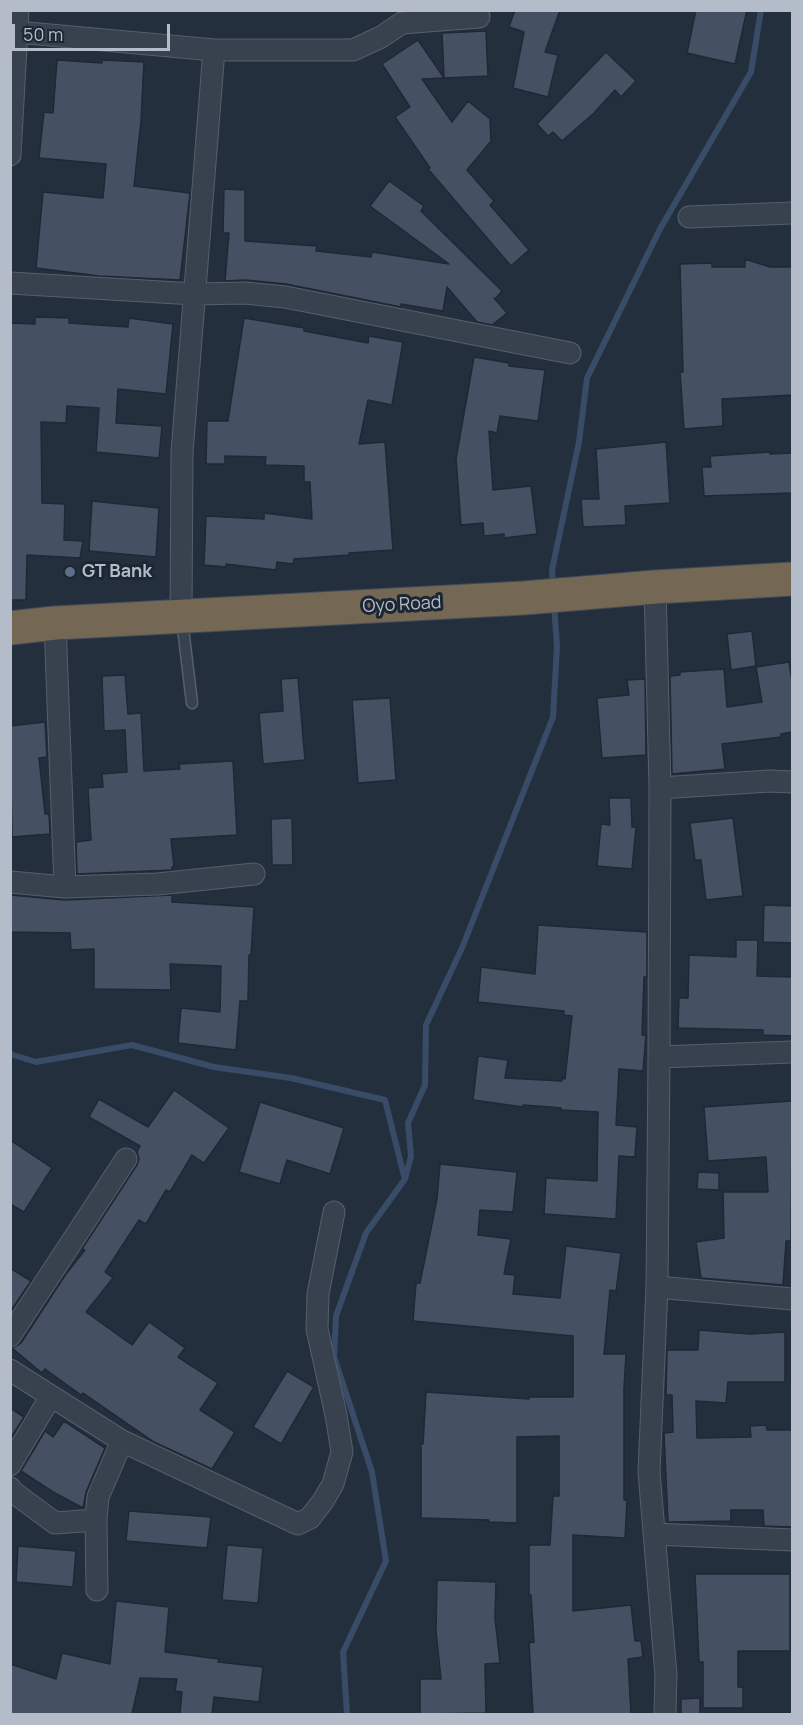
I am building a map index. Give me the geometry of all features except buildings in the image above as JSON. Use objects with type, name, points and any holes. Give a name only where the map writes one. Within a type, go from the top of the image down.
[{"type":"highway","name":"Oyo Road","points":[[10,628],[55,623],[524,598],[792,579]]},
{"type":"street","points":[[10,155],[18,10]]},
{"type":"street","points":[[17,32],[214,50],[353,50],[381,37],[402,23],[479,17]]},
{"type":"street","points":[[181,617],[182,452],[214,50]]},
{"type":"street","points":[[689,217],[792,213]]},
{"type":"street","points":[[10,283],[194,294],[245,293],[285,297],[570,353]]},
{"type":"street","points":[[655,587],[660,788],[659,1057],[657,1287],[649,1472],[666,1675],[664,1714]]},
{"type":"street","points":[[55,623],[65,887]]},
{"type":"street","points":[[660,788],[770,781],[792,782]]},
{"type":"street","points":[[10,882],[65,887],[158,884],[254,874]]},
{"type":"street","points":[[659,1057],[792,1052]]},
{"type":"street","points":[[10,1336],[126,1159]]},
{"type":"street","points":[[10,1370],[122,1441],[297,1524],[310,1518],[333,1484],[342,1452],[317,1329],[318,1294],[334,1212]]},
{"type":"street","points":[[657,1287],[792,1299]]},
{"type":"street","points":[[10,1465],[51,1396]]},
{"type":"street","points":[[98,1590],[96,1520],[98,1497],[122,1441]]},
{"type":"street","points":[[10,1488],[56,1523],[96,1520]]},
{"type":"street","points":[[654,1534],[792,1540]]},
{"type":"lane","points":[[181,617],[192,703]]},
{"type":"waterway","points":[[553,585],[552,570],[579,442],[587,378],[660,229],[751,72],[761,10]]},
{"type":"waterway","points":[[347,1714],[343,1652],[386,1561],[372,1472],[334,1357],[336,1316],[366,1233],[405,1179],[411,1156],[408,1123],[425,1085],[426,1025],[462,948],[553,717],[557,646],[554,604]]},
{"type":"waterway","points":[[10,1054],[36,1062],[132,1045],[214,1067],[291,1078],[385,1100],[404,1176]]},
{"type":"place","name":"GT Bank","points":[[70,572]]}]
